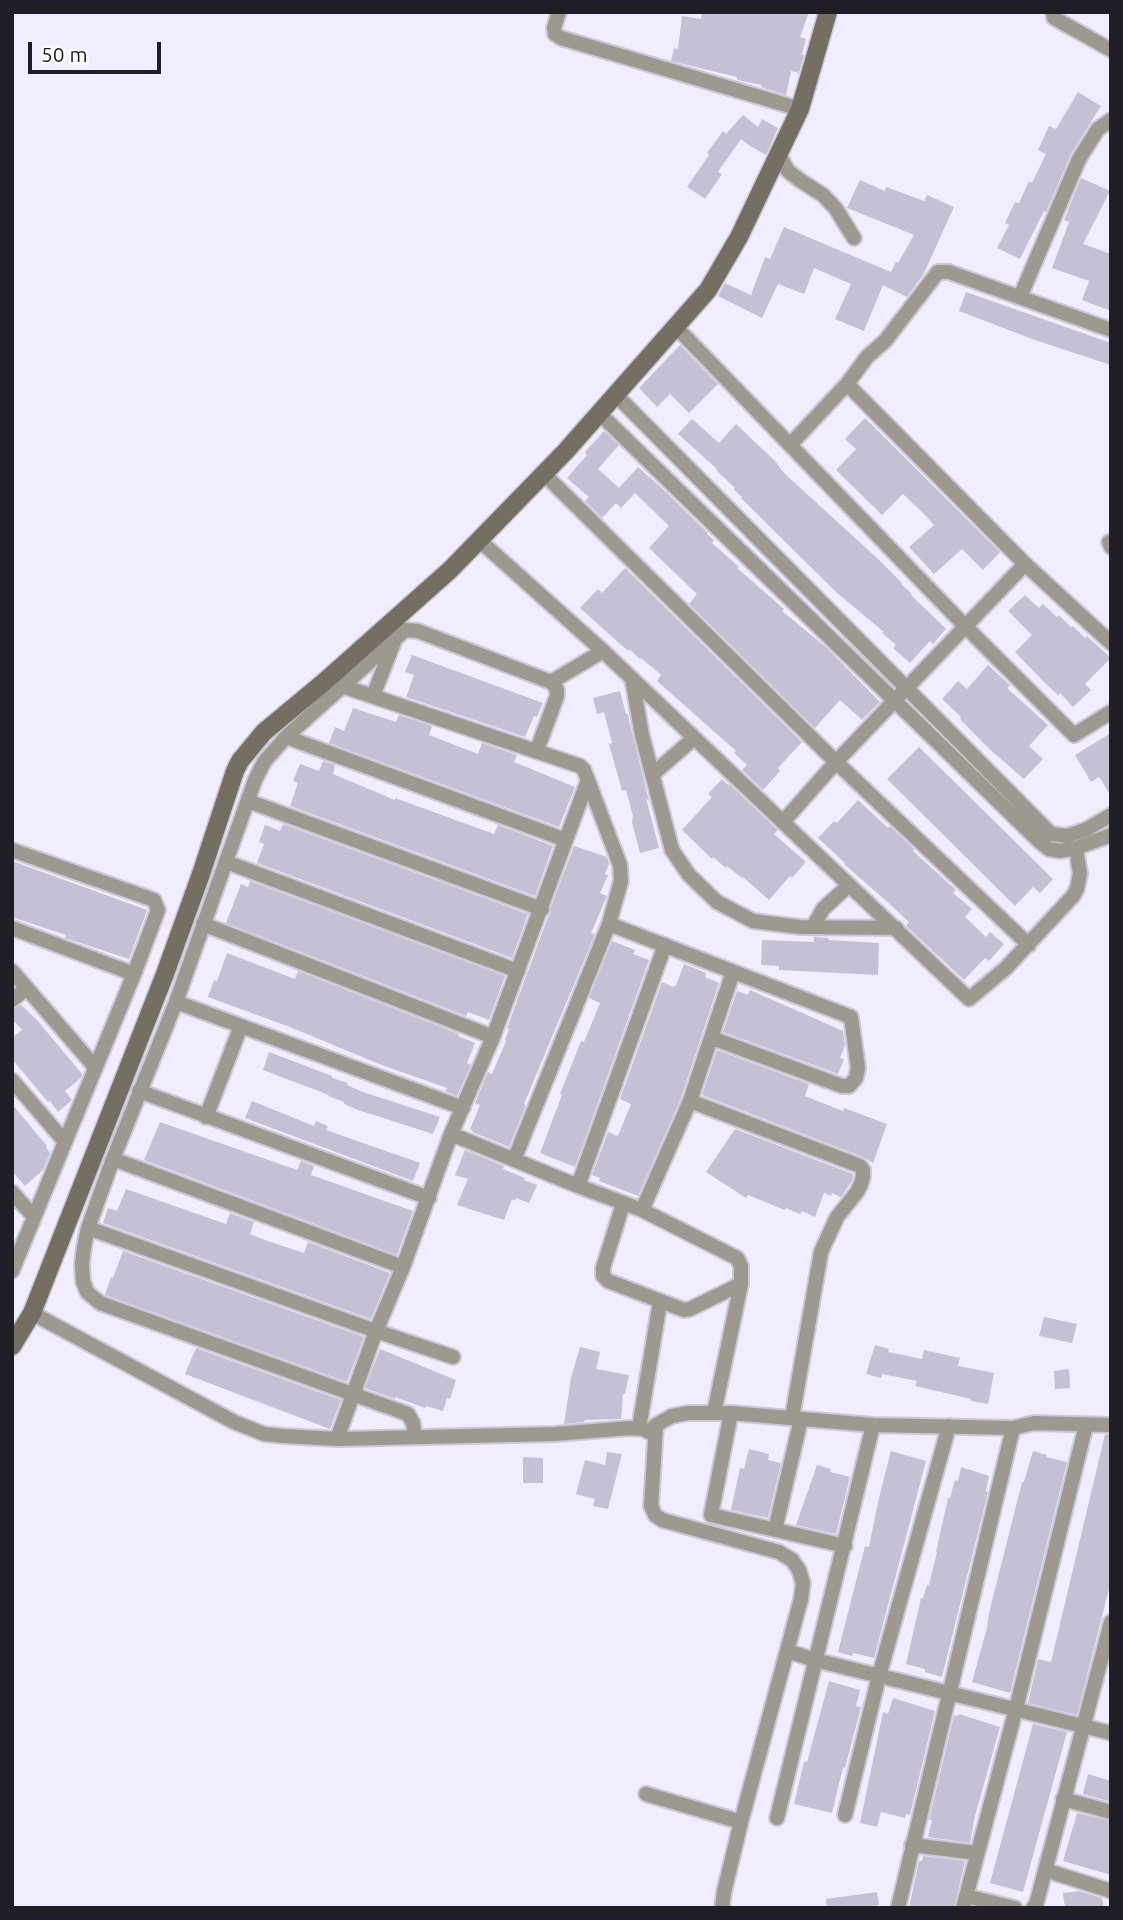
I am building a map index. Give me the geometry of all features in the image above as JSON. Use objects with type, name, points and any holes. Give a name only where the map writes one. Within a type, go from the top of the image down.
[{"type":"street","points":[[559,12],[554,28],[555,34],[561,38],[800,109]]},
{"type":"street","points":[[415,1437],[413,1423],[408,1414],[100,1303],[88,1292],[83,1281],[82,1264],[88,1228],[139,1091],[176,1002],[264,762],[286,737],[342,686],[360,660],[565,452],[708,290],[739,237],[800,109],[828,12]]},
{"type":"street","points":[[1053,12],[1054,18],[1111,50]]},
{"type":"street","points":[[1020,297],[1079,159],[1098,130],[1111,121]]},
{"type":"street","points":[[779,155],[789,171],[823,195],[836,209],[854,238]]},
{"type":"street","points":[[790,444],[847,384],[867,357],[885,341],[938,272],[949,272],[1111,330]]},
{"type":"street","points":[[676,327],[1074,735],[1111,712]]},
{"type":"street","points":[[847,384],[1025,564],[1111,643]]},
{"type":"street","points":[[616,395],[1051,834],[1067,836],[1087,830],[1111,815]]},
{"type":"street","points":[[600,414],[1040,842],[1049,849],[1060,851],[1111,835]]},
{"type":"street","points":[[543,473],[836,762],[1029,945]]},
{"type":"street","points":[[479,540],[603,651],[969,999],[1029,945],[1077,889],[1080,874],[1076,848]]},
{"type":"street","points":[[783,822],[836,762],[1025,564]]},
{"type":"street","points":[[12,1346],[32,1313],[144,1029],[197,887],[234,771],[264,732],[405,630],[418,631],[551,682],[557,690],[557,696],[537,750]]},
{"type":"street","points":[[373,696],[396,637]]},
{"type":"street","points":[[551,682],[603,651]]},
{"type":"street","points":[[632,679],[642,735],[671,850],[689,875],[717,902],[752,921],[813,927],[895,928]]},
{"type":"street","points":[[342,686],[578,765],[584,770],[621,864],[621,881],[609,924],[514,1160]]},
{"type":"street","points":[[286,737],[565,840]]},
{"type":"street","points":[[652,775],[694,738]]},
{"type":"street","points":[[240,761],[260,769]]},
{"type":"street","points":[[337,1439],[452,1134],[494,1037],[588,780]]},
{"type":"street","points":[[248,801],[542,909]]},
{"type":"street","points":[[12,850],[154,900],[158,908],[134,974],[12,1271]]},
{"type":"street","points":[[226,862],[518,971]]},
{"type":"street","points":[[813,927],[823,909],[849,885]]},
{"type":"street","points":[[203,924],[494,1037]]},
{"type":"street","points":[[609,924],[851,1017],[858,1068],[856,1078],[849,1086],[842,1086],[712,1038]]},
{"type":"street","points":[[12,928],[134,974]]},
{"type":"street","points":[[578,1186],[665,945]]},
{"type":"street","points":[[12,971],[95,1067]]},
{"type":"street","points":[[642,1210],[690,1101],[733,972]]},
{"type":"street","points":[[12,1000],[27,988]]},
{"type":"street","points":[[176,1002],[463,1108]]},
{"type":"street","points":[[206,1117],[241,1026]]},
{"type":"street","points":[[144,1029],[162,1036]]},
{"type":"street","points":[[136,1048],[154,1055]]},
{"type":"street","points":[[12,1080],[65,1142]]},
{"type":"street","points":[[139,1091],[429,1198]]},
{"type":"street","points":[[690,1101],[860,1166],[863,1170],[857,1192],[837,1217],[821,1252],[796,1419],[775,1530]]},
{"type":"street","points":[[452,1134],[642,1210],[737,1258],[741,1266],[741,1284],[714,1413]]},
{"type":"street","points":[[113,1159],[403,1267]]},
{"type":"street","points":[[12,1192],[34,1217]]},
{"type":"street","points":[[624,1204],[603,1268],[603,1276],[608,1281],[684,1310],[741,1284]]},
{"type":"street","points":[[88,1228],[453,1357]]},
{"type":"street","points":[[639,1428],[660,1302]]},
{"type":"street","points":[[32,1313],[249,1429],[264,1434],[337,1439],[555,1434],[612,1428],[639,1428],[649,1432],[656,1424],[672,1416],[688,1413],[731,1413],[873,1425],[1013,1428],[1034,1423],[1111,1425]]},
{"type":"street","points":[[721,1536],[711,1527],[711,1515],[731,1413]]},
{"type":"street","points":[[656,1424],[652,1511],[662,1520],[779,1552],[792,1560],[803,1583],[741,1822],[722,1908]]},
{"type":"street","points":[[777,1818],[873,1425]]},
{"type":"street","points":[[1015,1908],[964,1902],[1016,1709],[1086,1425]]},
{"type":"street","points":[[845,1815],[878,1676],[949,1426]]},
{"type":"street","points":[[898,1908],[1013,1428]]},
{"type":"street","points":[[711,1515],[845,1546]]},
{"type":"street","points":[[1033,1908],[1036,1905],[1082,1725],[1105,1663],[1111,1622]]},
{"type":"street","points":[[787,1651],[1111,1733]]},
{"type":"street","points":[[646,1794],[741,1822]]},
{"type":"street","points":[[1063,1799],[1111,1812]]},
{"type":"street","points":[[912,1845],[978,1853]]},
{"type":"street","points":[[1045,1870],[1111,1891]]},
{"type":"building","points":[[702,12],[809,12],[800,37],[806,39],[802,54],[804,55],[799,73],[791,71],[786,95],[761,87],[762,85],[737,80],[737,77],[671,61],[674,48],[678,49],[682,16],[701,19]]},
{"type":"building","points":[[1078,92],[1101,106],[1071,154],[1046,212],[1044,211],[1020,259],[997,248],[1009,225],[1005,223],[1015,202],[1019,203],[1029,181],[1032,183],[1046,154],[1038,150],[1049,126],[1056,129]]},
{"type":"building","points":[[743,115],[758,127],[762,119],[778,128],[766,155],[741,139],[718,172],[722,174],[705,199],[687,187],[723,131],[726,134]]},
{"type":"building","points":[[1081,178],[1110,191],[1083,244],[1111,254],[1111,311],[1082,300],[1089,281],[1052,268],[1069,222],[1064,220]]},
{"type":"building","points":[[860,180],[885,191],[886,187],[924,201],[927,195],[954,207],[923,275],[907,297],[883,285],[864,331],[835,319],[851,284],[814,268],[804,294],[778,284],[762,318],[718,296],[725,283],[751,295],[765,257],[770,259],[784,227],[891,272],[914,235],[847,208]]},
{"type":"building","points":[[966,292],[1111,343],[1111,365],[959,311]]},
{"type":"building","points":[[680,345],[718,384],[689,413],[670,394],[657,407],[639,388]]},
{"type":"building","points":[[865,418],[1000,552],[983,570],[962,549],[934,574],[909,547],[934,525],[924,514],[903,494],[882,515],[836,470],[856,449],[845,439]]},
{"type":"building","points":[[692,419],[719,443],[736,424],[784,473],[878,559],[946,629],[933,644],[930,641],[910,663],[893,648],[896,645],[882,633],[884,632],[837,593],[741,498],[717,469],[678,434]]},
{"type":"building","points":[[604,431],[619,445],[598,469],[619,488],[638,467],[665,491],[708,533],[714,540],[712,543],[739,567],[737,568],[784,609],[782,611],[827,648],[880,702],[862,720],[840,700],[815,728],[689,604],[697,594],[649,548],[669,526],[635,493],[621,508],[616,503],[602,518],[585,501],[589,497],[567,478]]},
{"type":"building","points":[[625,568],[802,742],[778,768],[780,771],[763,790],[742,770],[747,765],[734,753],[736,751],[657,681],[661,675],[629,649],[628,651],[580,608],[598,589],[602,593]]},
{"type":"building","points":[[1025,595],[1039,608],[1043,604],[1057,617],[1059,615],[1111,658],[1085,684],[1091,690],[1073,707],[1015,652],[1032,635],[1008,611]]},
{"type":"building","points":[[412,655],[543,703],[525,737],[406,697],[414,675],[405,672]]},
{"type":"building","points":[[988,665],[1010,685],[1007,688],[1048,725],[1029,746],[1043,759],[1024,779],[987,747],[942,699],[958,681],[967,689]]},
{"type":"building","points":[[620,691],[628,714],[659,848],[640,853],[626,790],[622,791],[609,744],[612,743],[604,712],[597,714],[593,698]]},
{"type":"building","points":[[353,708],[396,722],[399,715],[432,726],[429,735],[478,754],[482,743],[517,755],[514,762],[575,787],[559,827],[329,743],[335,727],[344,731]]},
{"type":"building","points":[[1111,733],[1111,796],[1099,777],[1091,782],[1075,755]]},
{"type":"building","points":[[919,747],[1053,879],[1040,893],[1033,887],[1015,906],[887,779]]},
{"type":"building","points":[[323,761],[335,765],[333,774],[395,800],[494,834],[498,825],[553,846],[535,896],[290,806],[298,783],[293,781],[300,764],[319,771]]},
{"type":"building","points":[[722,779],[778,830],[774,834],[806,862],[769,900],[743,877],[713,857],[712,859],[682,830],[712,797],[708,794]]},
{"type":"building","points":[[858,800],[888,828],[890,826],[956,890],[953,893],[972,909],[965,917],[986,937],[990,932],[1004,944],[989,961],[985,958],[964,980],[906,926],[909,922],[818,838],[834,821],[837,823]]},
{"type":"building","points":[[283,824],[528,914],[512,958],[257,863],[264,844],[259,842],[265,825],[280,831]]},
{"type":"building","points":[[574,846],[607,857],[609,864],[605,874],[608,875],[600,893],[607,896],[591,933],[595,934],[524,1104],[526,1105],[509,1147],[472,1132],[470,1129],[480,1105],[475,1103],[488,1072],[492,1074],[506,1041],[507,1028]]},
{"type":"building","points":[[12,861],[147,910],[129,959],[12,917]]},
{"type":"building","points":[[250,881],[505,976],[489,1020],[468,1012],[466,1016],[226,923],[241,884],[248,887]]},
{"type":"building","points":[[814,937],[879,943],[878,975],[779,970],[779,966],[761,965],[762,940],[814,942]]},
{"type":"building","points":[[612,941],[635,950],[633,954],[649,960],[575,1167],[540,1153],[581,1041],[584,1042],[600,1003],[589,998]]},
{"type":"building","points":[[227,953],[295,979],[298,971],[459,1034],[458,1036],[475,1043],[467,1063],[471,1065],[457,1096],[445,1091],[447,1088],[208,997]]},
{"type":"building","points":[[684,964],[706,973],[705,977],[719,983],[681,1098],[638,1196],[599,1181],[600,1178],[592,1175],[608,1132],[618,1136],[631,1104],[620,1099],[662,982],[673,987],[676,985]]},
{"type":"building","points":[[750,990],[843,1031],[845,1045],[840,1058],[844,1059],[838,1074],[723,1032],[737,991],[748,995]]},
{"type":"building","points":[[21,1005],[82,1074],[81,1078],[65,1091],[72,1100],[58,1112],[12,1059],[12,1038],[22,1030],[12,1019],[12,1009]]},
{"type":"building","points":[[717,1050],[809,1084],[805,1096],[887,1124],[873,1163],[702,1095]]},
{"type":"building","points":[[269,1052],[332,1076],[363,1092],[440,1117],[433,1134],[358,1110],[329,1095],[263,1070]]},
{"type":"building","points":[[252,1101],[314,1126],[316,1121],[328,1126],[326,1130],[420,1163],[413,1181],[245,1118]]},
{"type":"building","points":[[12,1104],[50,1153],[43,1170],[25,1186],[12,1171]]},
{"type":"building","points":[[160,1122],[297,1170],[301,1161],[314,1166],[311,1175],[413,1211],[397,1255],[144,1160]]},
{"type":"building","points":[[735,1129],[853,1174],[852,1181],[841,1197],[824,1193],[815,1217],[802,1211],[800,1214],[786,1208],[785,1210],[748,1195],[746,1198],[706,1172]]},
{"type":"building","points":[[465,1150],[504,1166],[503,1169],[537,1185],[529,1203],[512,1199],[504,1220],[457,1205],[468,1179],[455,1175]]},
{"type":"building","points":[[126,1189],[226,1224],[230,1213],[254,1222],[250,1234],[265,1240],[304,1253],[308,1242],[390,1273],[371,1319],[103,1223],[108,1208],[117,1211]]},
{"type":"building","points":[[123,1251],[364,1337],[347,1382],[105,1295]]},
{"type":"building","points":[[1044,1317],[1077,1324],[1072,1343],[1039,1336]]},
{"type":"building","points":[[875,1345],[889,1349],[888,1352],[922,1359],[924,1350],[960,1358],[958,1366],[994,1373],[988,1404],[915,1386],[917,1381],[882,1374],[881,1378],[866,1374]]},
{"type":"building","points":[[580,1347],[600,1352],[596,1369],[629,1375],[623,1394],[621,1419],[585,1420],[564,1424],[571,1378]]},
{"type":"building","points":[[196,1348],[341,1400],[330,1429],[185,1374]]},
{"type":"building","points":[[380,1349],[456,1380],[443,1411],[426,1406],[425,1408],[365,1388]]},
{"type":"building","points":[[1069,1369],[1070,1388],[1055,1389],[1054,1371]]},
{"type":"building","points":[[1105,1434],[1111,1435],[1111,1581],[1077,1715],[1028,1703],[1038,1659],[1051,1662]]},
{"type":"building","points":[[749,1449],[769,1454],[768,1460],[781,1463],[768,1518],[731,1510],[740,1468],[744,1469]]},
{"type":"building","points":[[891,1451],[926,1461],[874,1658],[853,1653],[852,1656],[838,1652],[865,1546],[869,1547]]},
{"type":"building","points":[[1033,1451],[1067,1462],[1010,1693],[972,1682],[1022,1482]]},
{"type":"building","points":[[607,1452],[622,1454],[608,1509],[593,1506],[595,1499],[576,1494],[585,1460],[605,1465]]},
{"type":"building","points":[[523,1457],[543,1458],[543,1483],[523,1483]]},
{"type":"building","points":[[817,1465],[831,1469],[830,1472],[850,1477],[836,1534],[796,1525]]},
{"type":"building","points":[[961,1467],[989,1476],[988,1492],[942,1677],[906,1664],[921,1598],[929,1585],[948,1498],[955,1480],[958,1481]]},
{"type":"building","points":[[829,1681],[860,1690],[856,1706],[861,1707],[832,1813],[794,1804]]},
{"type":"building","points":[[893,1698],[935,1711],[910,1815],[906,1814],[905,1818],[881,1812],[877,1827],[860,1823],[883,1712],[888,1714]]},
{"type":"building","points":[[959,1714],[1000,1727],[970,1843],[928,1837],[932,1820],[929,1820],[954,1715]]},
{"type":"building","points":[[1033,1724],[1067,1732],[1023,1892],[990,1883]]},
{"type":"building","points":[[1088,1774],[1111,1781],[1111,1802],[1083,1794]]},
{"type":"building","points":[[1077,1813],[1111,1821],[1111,1875],[1063,1861]]},
{"type":"building","points":[[923,1856],[965,1861],[954,1908],[909,1908],[919,1861],[922,1861]]},
{"type":"building","points":[[1079,1891],[1102,1898],[1104,1908],[1065,1908],[1063,1893]]},
{"type":"building","points":[[877,1892],[879,1905],[827,1908],[826,1899]]}]
